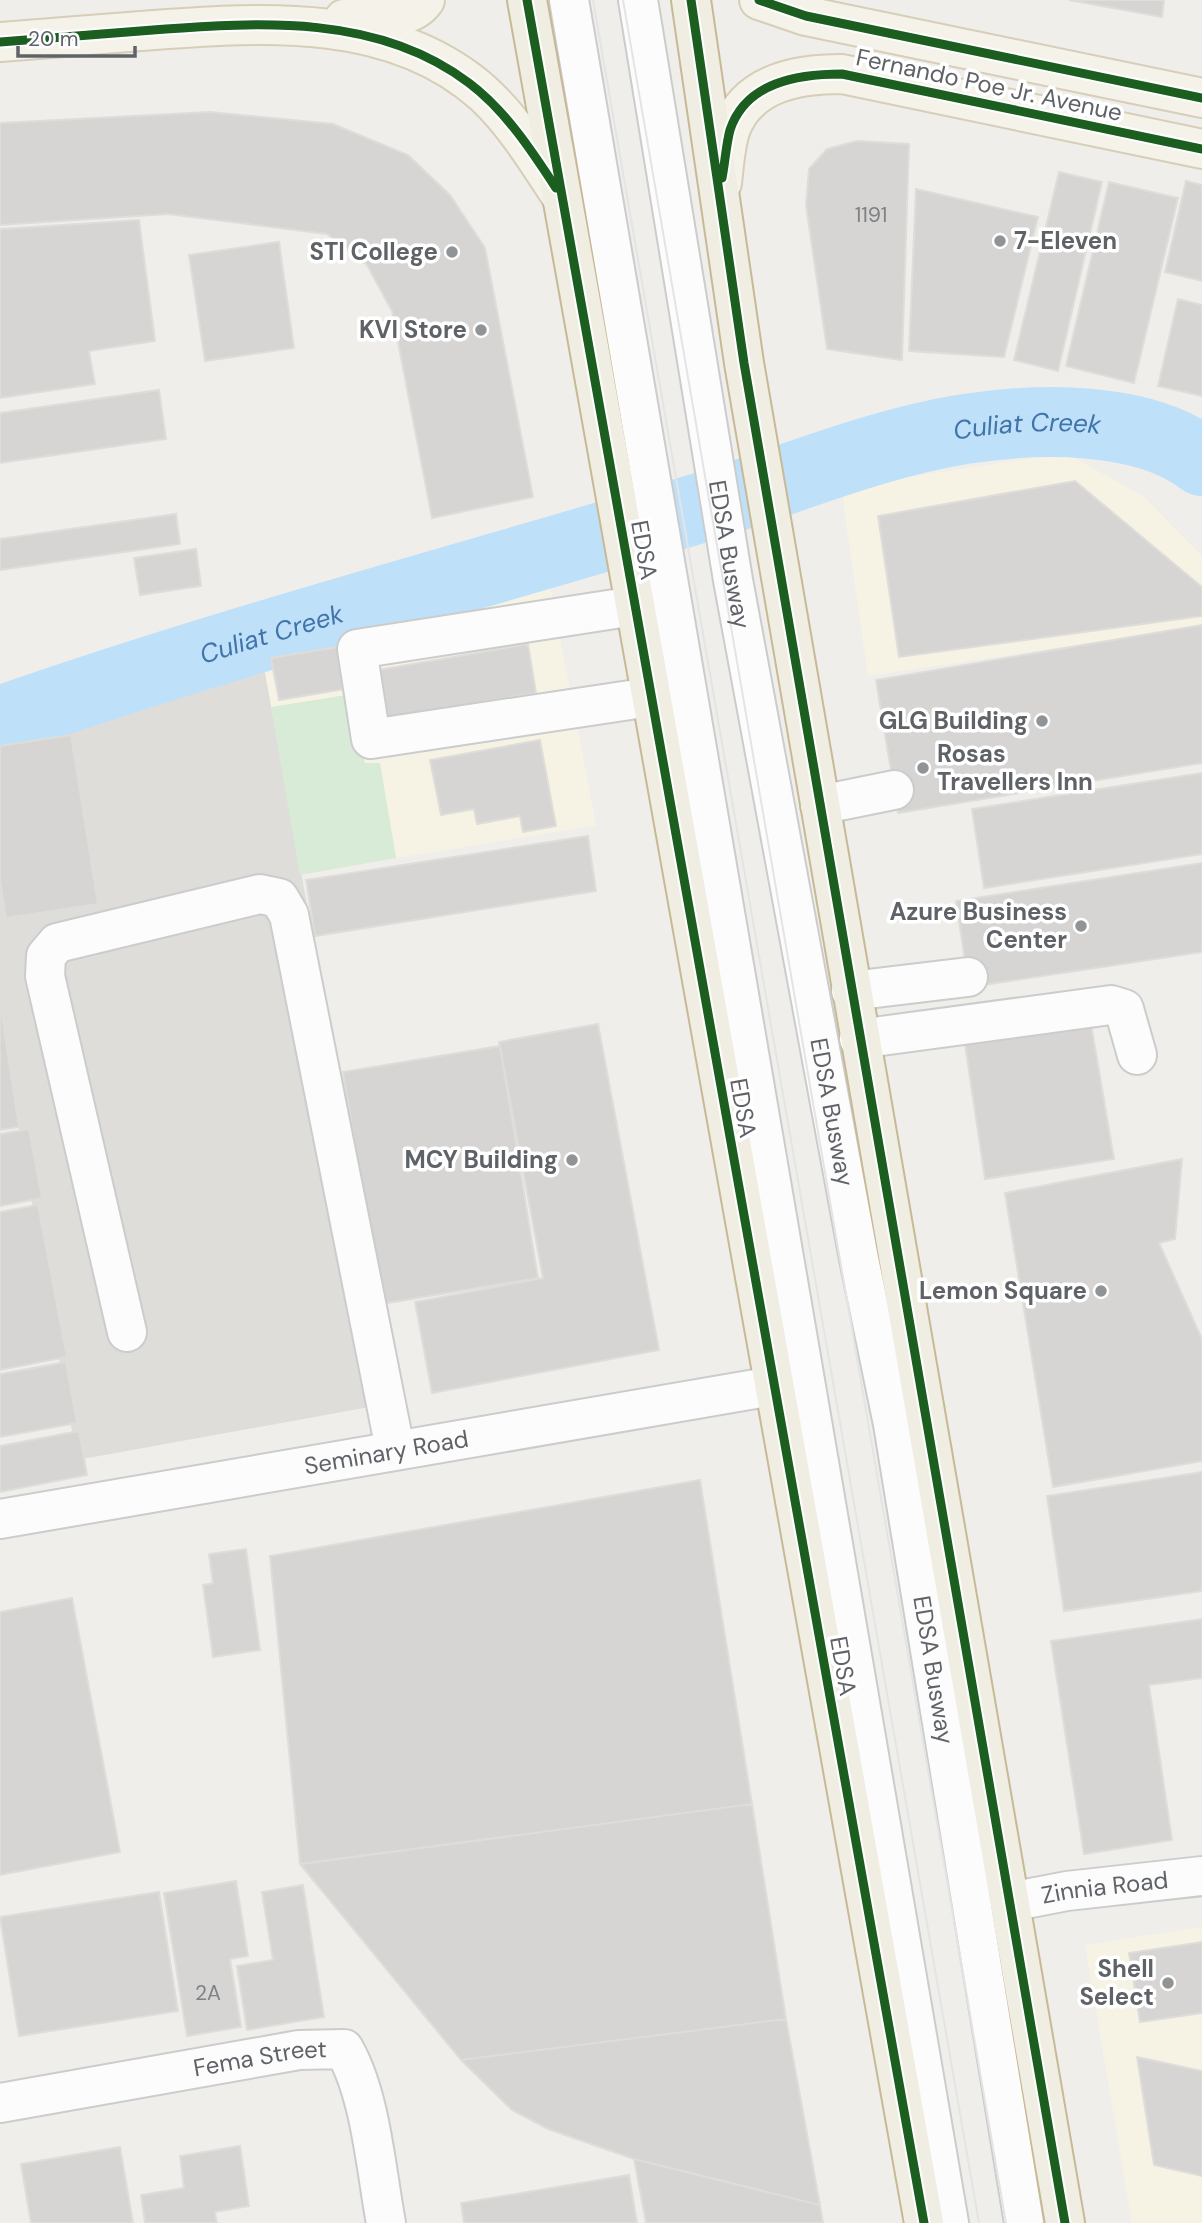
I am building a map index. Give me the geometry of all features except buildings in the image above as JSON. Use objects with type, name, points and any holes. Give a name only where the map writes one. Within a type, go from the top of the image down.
[{"type":"highway","name":"EDSA","points":[[527,0],[924,2223]]},
{"type":"highway","points":[[691,0],[744,363],[1065,2223]]},
{"type":"main road","points":[[0,42],[401,15],[416,10],[425,0]]},
{"type":"main road","name":"Fernando Poe Jr. Avenue","points":[[759,0],[806,16],[1201,92]]},
{"type":"main road","points":[[244,24],[307,27],[366,35],[428,57],[468,82],[491,102],[534,155],[561,196]]},
{"type":"main road","name":"Fernando Poe Jr. Avenue","points":[[720,195],[731,128],[746,104],[755,93],[777,83],[811,76],[842,74],[1202,149]]},
{"type":"street","points":[[569,0],[949,2223]]},
{"type":"street","name":"EDSA Busway","points":[[638,0],[733,580],[859,1259],[893,1424],[1024,2223]]},
{"type":"street","points":[[633,601],[356,649],[371,739],[650,697]]},
{"type":"street","points":[[820,805],[894,790]]},
{"type":"street","points":[[127,1332],[45,976],[46,957],[57,943],[260,894],[279,898],[289,915],[395,1449]]},
{"type":"street","points":[[851,991],[968,977]]},
{"type":"street","points":[[859,1039],[1111,1005],[1124,1009],[1137,1055]]},
{"type":"street","name":"Seminary Road","points":[[0,1519],[773,1386]]},
{"type":"street","name":"Zinnia Road","points":[[1010,1902],[1067,1891],[1202,1876]]},
{"type":"street","name":"Fema Street","points":[[0,2103],[299,2050],[344,2049],[354,2066],[362,2099],[386,2223]]},
{"type":"shaded area","points":[[1066,453],[1144,497],[1202,556],[1202,626],[868,676],[844,507],[844,487]]},
{"type":"shaded area","points":[[548,575],[596,825],[396,858],[380,763],[365,763],[347,695],[271,707],[262,656]]},
{"type":"shaded area","points":[[262,656],[397,1402],[77,1460],[0,1021],[0,750]]},
{"type":"shaded area","points":[[1202,1927],[1202,2223],[1132,2223],[1085,1945]]},
{"type":"green space","points":[[347,695],[365,763],[380,763],[396,858],[300,875],[271,707]]},
{"type":"waterway","name":"Culiat Creek","points":[[0,721],[172,664],[693,510],[862,454],[930,436],[993,425],[1055,422],[1088,424],[1150,435],[1178,446],[1202,461]]},
{"type":"tram line","points":[[593,0],[979,2223]]},
{"type":"tram line","points":[[623,0],[1006,2223]]},
{"type":"cycle path","points":[[527,0],[924,2223]]},
{"type":"cycle path","points":[[691,0],[744,363],[1065,2223]]},
{"type":"cycle path","points":[[759,0],[806,16],[1202,98]]},
{"type":"cycle path","points":[[0,42],[235,25],[276,25],[358,34],[396,44],[434,61],[469,83],[506,118],[556,188]]},
{"type":"cycle path","points":[[722,178],[730,130],[748,101],[776,84],[825,74],[842,74],[1202,149]]},
{"type":"place","name":"7-Eleven","points":[[1000,241]]},
{"type":"place","name":"STI College","points":[[452,252]]},
{"type":"place","name":"KVI Store","points":[[481,330]]},
{"type":"place","name":"GLG Building","points":[[1042,721]]},
{"type":"place","name":"Rosas Travellers Inn","points":[[923,768]]},
{"type":"place","name":"Azure Business Center","points":[[1081,926]]},
{"type":"place","name":"MCY Building","points":[[572,1160]]},
{"type":"place","name":"Lemon Square","points":[[1101,1291]]},
{"type":"place","name":"Shell Select","points":[[1168,1983]]}]
